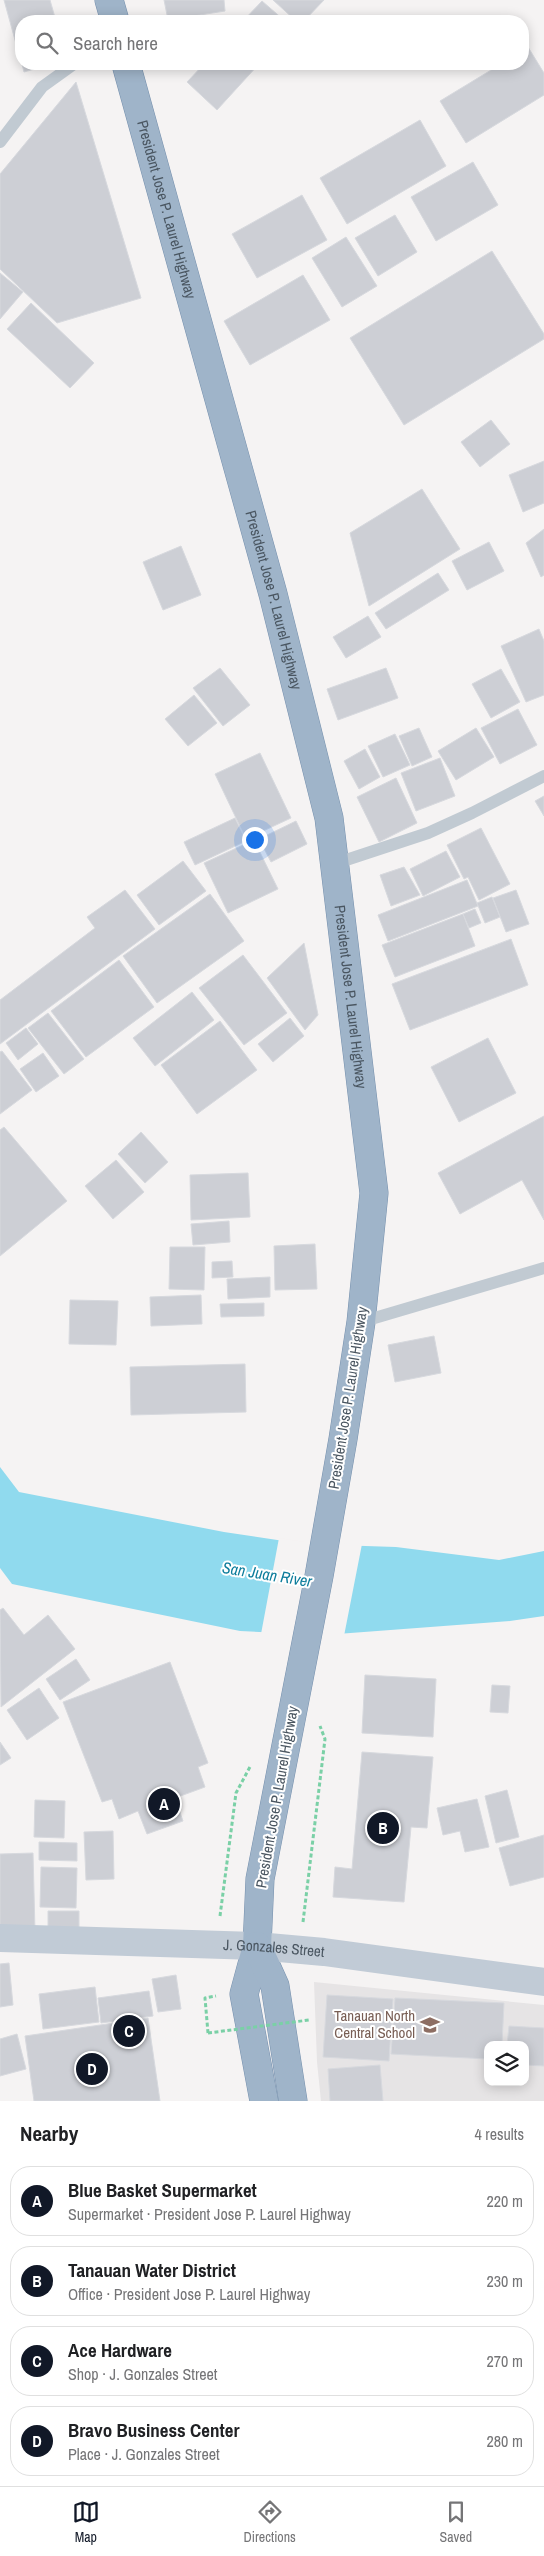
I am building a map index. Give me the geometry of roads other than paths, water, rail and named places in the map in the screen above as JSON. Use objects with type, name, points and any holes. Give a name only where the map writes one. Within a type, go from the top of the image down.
[{"type":"highway","points":[[109,0],[113,15]]},
{"type":"highway","name":"President Jose P. Laurel Highway","points":[[128,70],[278,612],[329,818],[374,1193],[361,1322],[343,1439],[260,1879],[256,1946],[244,1994],[264,2101]]},
{"type":"highway","name":"President Jose P. Laurel Highway","points":[[256,1946],[275,1986],[293,2101]]},
{"type":"main road","name":"J. Gonzales Street","points":[[0,1938],[256,1946],[324,1952],[544,1982]]},
{"type":"lane","points":[[0,142],[42,87],[66,70]]},
{"type":"lane","points":[[334,864],[428,833],[544,776]]},
{"type":"lane","points":[[361,1322],[544,1268]]},
{"type":"water","name":"San Juan River","points":[[0,1467],[19,1492],[224,1532],[304,1544],[396,1547],[499,1560],[544,1551],[544,1616],[510,1621],[324,1635],[240,1631],[12,1584],[0,1568]]},
{"type":"place","name":"Blue Basket Supermarket","points":[[164,1804]]},
{"type":"place","name":"Tanauan Water District","points":[[383,1828]]},
{"type":"place","name":"Tanauan North Central School","points":[[430,2025]]},
{"type":"place","name":"Ace Hardware","points":[[129,2031]]},
{"type":"place","name":"Bravo Business Center","points":[[92,2069]]}]
